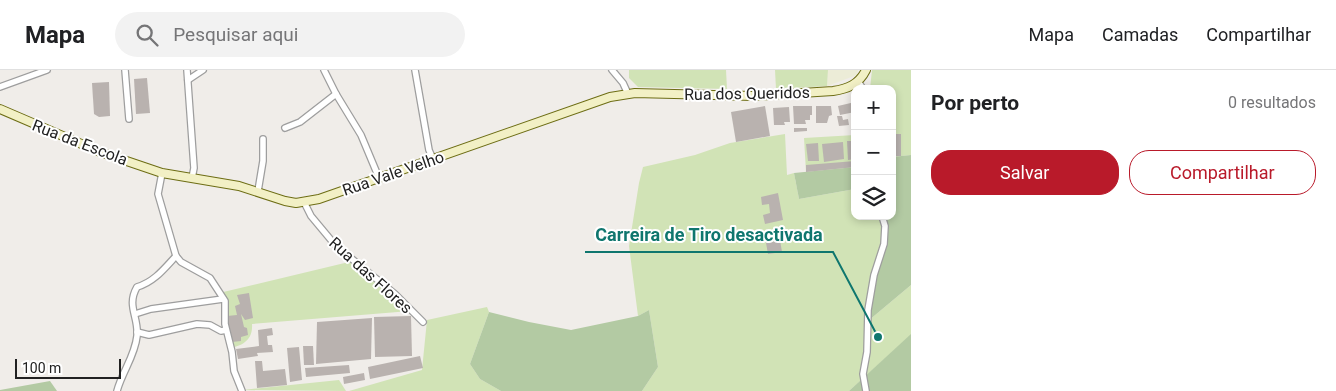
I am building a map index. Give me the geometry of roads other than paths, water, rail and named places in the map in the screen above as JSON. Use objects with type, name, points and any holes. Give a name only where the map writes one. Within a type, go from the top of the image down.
[{"type":"street","points":[[0,88],[47,70]]},
{"type":"street","points":[[125,70],[129,119]]},
{"type":"street","points":[[187,70],[194,168],[192,178]]},
{"type":"street","points":[[188,80],[203,70]]},
{"type":"street","points":[[324,70],[361,135],[379,178]]},
{"type":"street","points":[[414,70],[429,150],[433,159]]},
{"type":"street","points":[[612,70],[620,79],[628,94]]},
{"type":"street","points":[[860,85],[858,81],[866,70]]},
{"type":"street","points":[[619,95],[620,79]]},
{"type":"street","name":"Rua dos Queridos","points":[[619,95],[753,96],[833,91],[844,89],[858,81]]},
{"type":"street","points":[[285,128],[300,122],[336,94]]},
{"type":"street","name":"Rua Vale Velho","points":[[162,173],[239,186],[285,201],[304,202],[619,95]]},
{"type":"street","name":"Rua da Escola","points":[[0,109],[100,152],[162,173]]},
{"type":"street","points":[[258,191],[263,161],[263,139]]},
{"type":"street","points":[[162,173],[158,194],[176,256],[180,262],[210,278],[224,299],[226,330],[232,352],[234,371],[242,391]]},
{"type":"street","name":"Rua das Flores","points":[[304,202],[311,216],[336,246],[395,294],[423,322]]},
{"type":"street","points":[[866,391],[863,374],[867,352],[868,310],[874,275],[884,244],[885,226],[883,220]]},
{"type":"street","points":[[117,391],[131,358],[137,332],[132,306],[133,294],[137,287],[148,284],[176,256]]},
{"type":"street","points":[[134,314],[151,309],[224,299]]},
{"type":"street","points":[[137,332],[149,335],[197,324],[210,325],[226,330]]},
{"type":"place","name":"Carreira de Tiro desactivada","points":[[878,337]]}]
